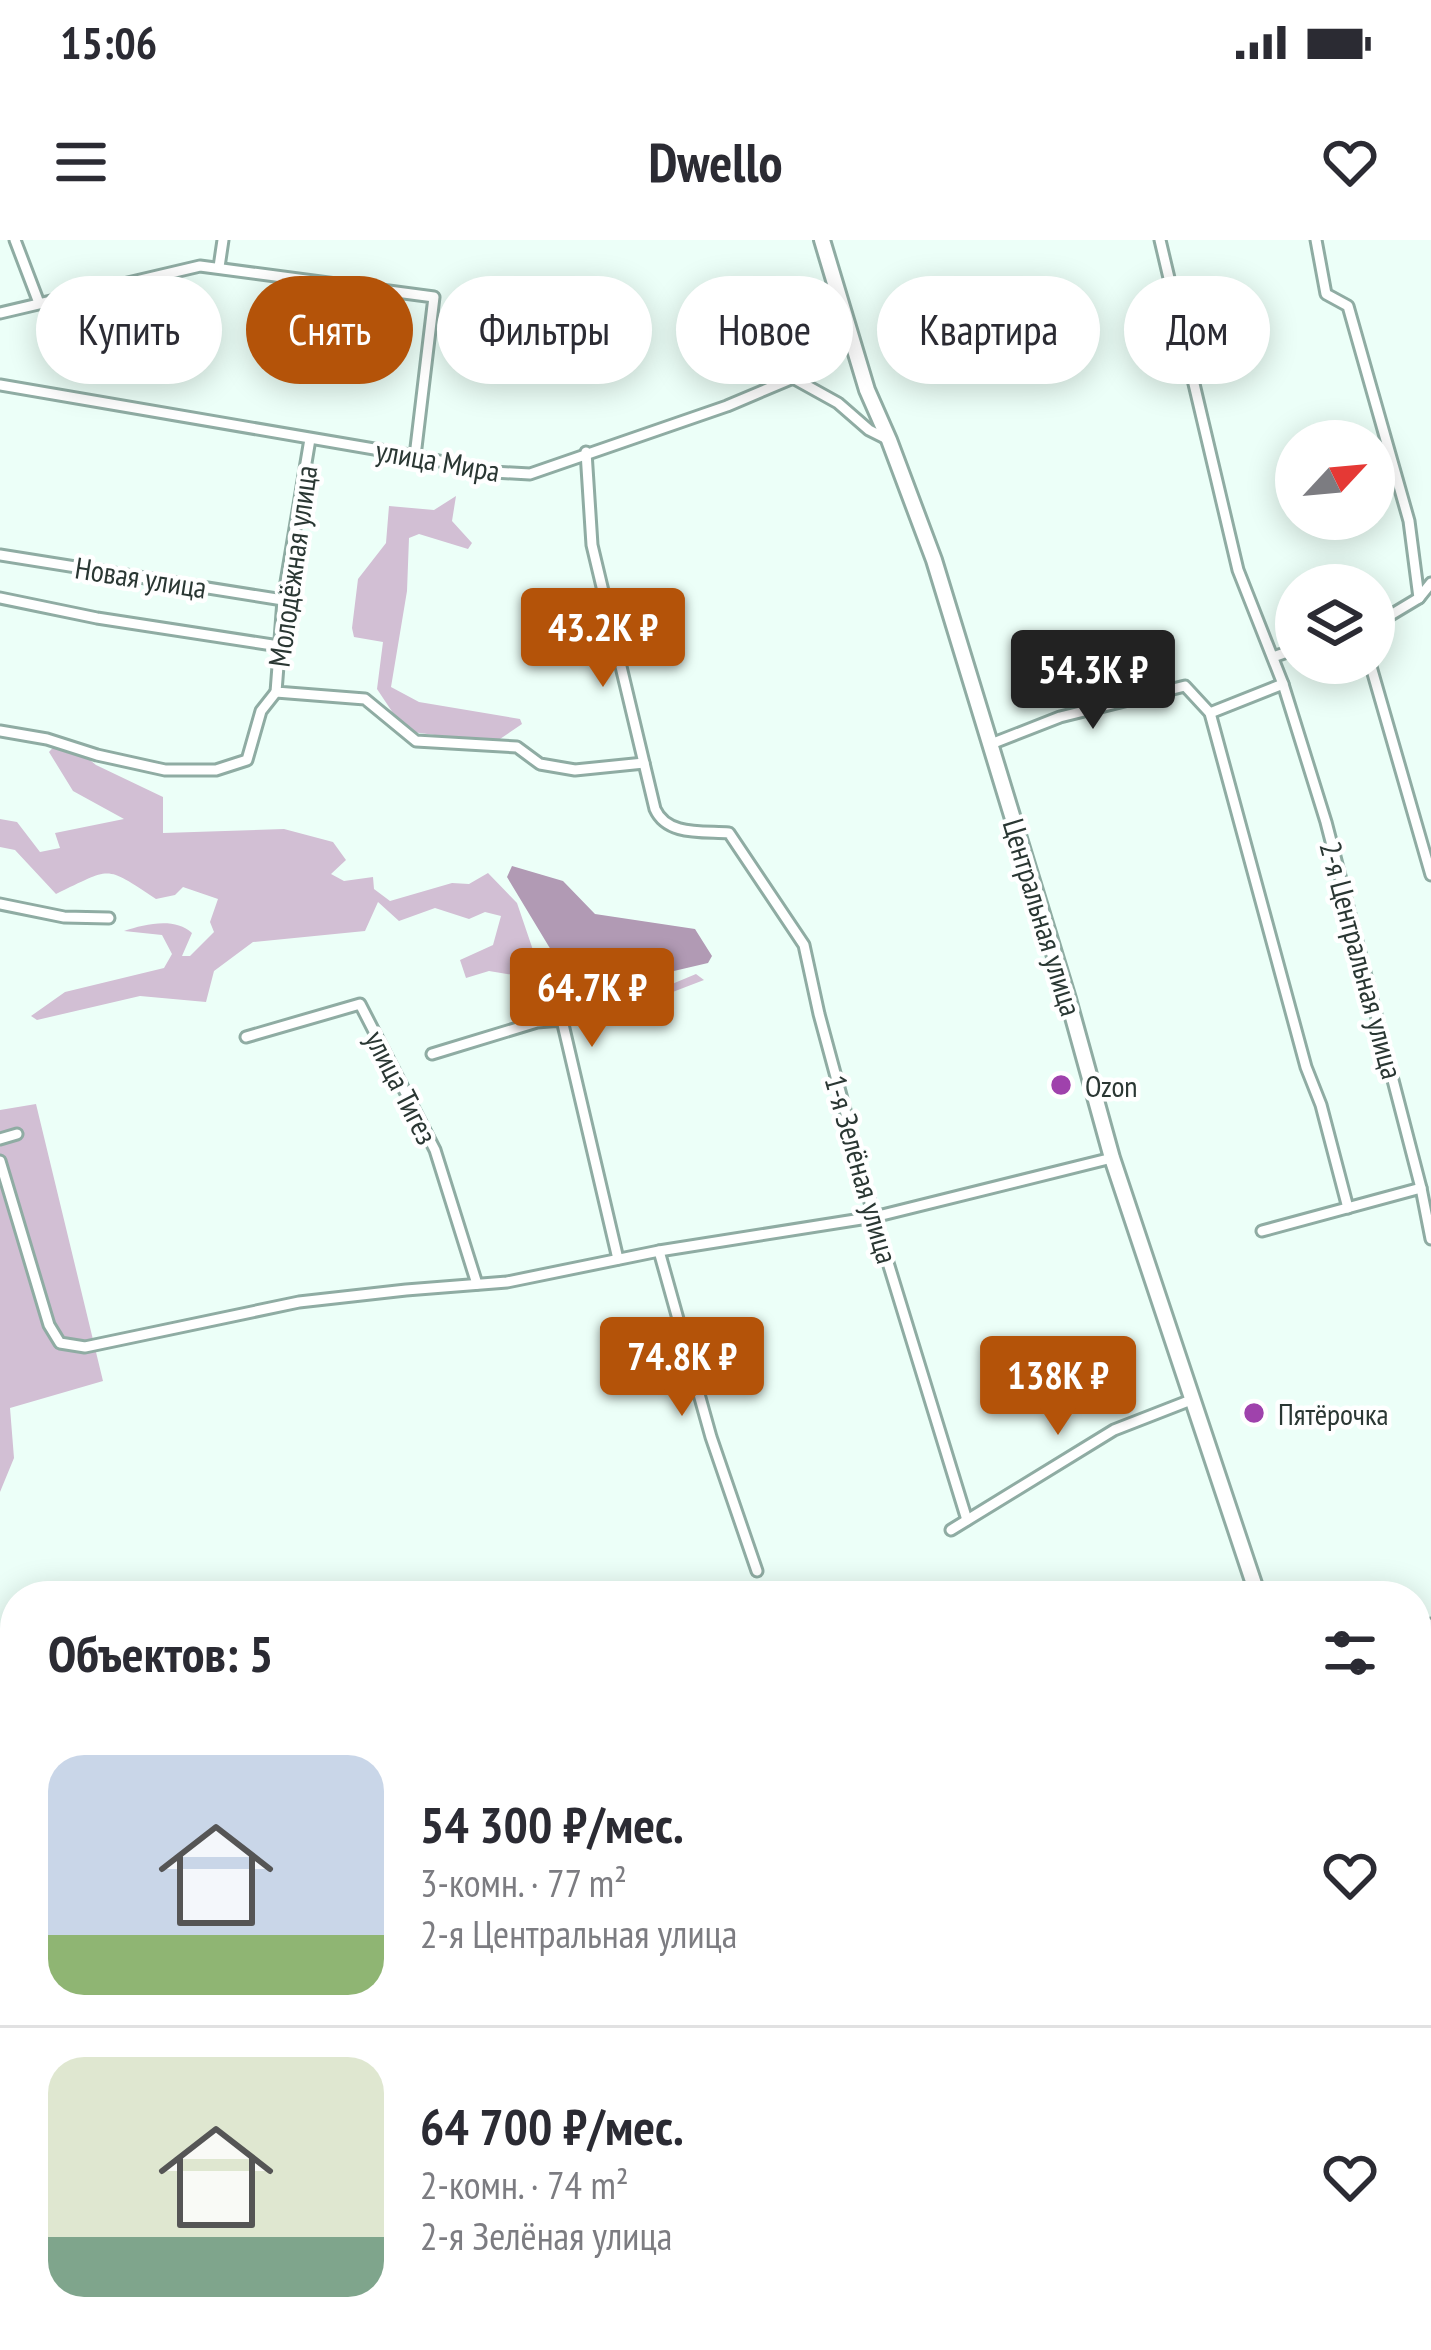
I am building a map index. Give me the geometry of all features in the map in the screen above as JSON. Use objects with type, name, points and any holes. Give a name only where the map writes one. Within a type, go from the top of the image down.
[{"type":"street","points":[[15,240],[36,295]]},
{"type":"street","points":[[219,267],[223,240]]},
{"type":"street","name":"Центральная улица","points":[[822,240],[832,276]]},
{"type":"street","name":"2-я Центральная улица","points":[[1160,240],[1238,570],[1283,685],[1326,822],[1431,1239]]},
{"type":"street","points":[[1316,240],[1326,294],[1348,306],[1409,521],[1419,598]]},
{"type":"street","points":[[156,276],[200,266],[219,267],[434,296],[415,456]]},
{"type":"street","points":[[0,313],[36,304]]},
{"type":"street","name":"Центральная улица","points":[[853,347],[934,560],[1112,1158],[1253,1581]]},
{"type":"street","name":"улица Мира","points":[[0,385],[493,472],[530,474],[779,384]]},
{"type":"street","points":[[804,384],[889,440]]},
{"type":"street","name":"Молодёжная улица","points":[[0,731],[165,770],[216,770],[247,760],[261,711],[276,692],[283,600],[310,439]]},
{"type":"street","points":[[586,452],[592,545],[644,763]]},
{"type":"street","name":"Новая улица","points":[[0,555],[283,600]]},
{"type":"street","points":[[1395,612],[1419,598],[1431,583]]},
{"type":"street","name":"Новая улица","points":[[0,598],[279,646]]},
{"type":"street","points":[[1376,684],[1431,874]]},
{"type":"street","points":[[1210,713],[1283,685]]},
{"type":"street","points":[[991,744],[1060,717],[1185,686],[1210,713],[1348,1208]]},
{"type":"street","name":"Молодёжная улица","points":[[276,692],[365,699],[416,741],[517,747],[540,764],[575,770],[644,763]]},
{"type":"street","name":"1-я Зелёная улица","points":[[644,763],[661,822],[674,829],[729,832],[804,945],[874,1217],[967,1520]]},
{"type":"street","points":[[0,904],[64,916],[109,918]]},
{"type":"street","name":"улица Тигез","points":[[246,1037],[360,1004],[434,1150],[477,1284]]},
{"type":"street","points":[[432,1054],[537,1022],[562,1020],[618,1259]]},
{"type":"street","points":[[0,1139],[16,1134]]},
{"type":"street","points":[[0,1161],[49,1325],[60,1343],[85,1347],[299,1302],[507,1282],[659,1251],[874,1217],[1112,1158]]},
{"type":"street","points":[[1262,1231],[1421,1188]]},
{"type":"street","points":[[659,1251],[711,1437],[757,1571]]},
{"type":"street","points":[[951,1530],[1114,1430],[1191,1400]]},
{"type":"shaded area","points":[[456,496],[452,521],[472,543],[468,549],[419,534],[409,538],[407,591],[391,687],[419,702],[520,719],[522,724],[494,743],[405,731],[377,689],[383,642],[354,637],[352,628],[358,579],[386,543],[389,506],[434,510]]},
{"type":"shaded area","points":[[58,742],[69,743],[96,765],[163,797],[163,833],[284,829],[333,842],[346,860],[331,874],[344,881],[373,877],[374,889],[390,901],[452,883],[469,884],[488,873],[517,903],[534,953],[560,976],[631,994],[648,994],[696,974],[704,980],[610,1016],[586,1003],[541,1003],[520,976],[489,971],[466,978],[460,960],[493,945],[501,916],[485,912],[469,919],[435,908],[399,921],[378,902],[365,931],[253,942],[214,971],[206,1002],[140,996],[37,1020],[31,1016],[65,992],[164,968],[172,954],[162,935],[124,931],[169,923],[185,928],[192,933],[182,956],[190,956],[214,932],[210,922],[218,899],[183,887],[175,895],[156,899],[108,874],[56,894],[15,850],[0,847],[0,819],[17,822],[40,852],[60,848],[55,833],[124,819],[73,791],[49,752]]},
{"type":"shaded area","points":[[512,866],[563,881],[595,914],[695,929],[712,956],[708,963],[614,985],[588,978],[557,960],[507,877]]},
{"type":"shaded area","points":[[36,1104],[103,1381],[10,1408],[14,1458],[0,1492],[0,1110]]},
{"type":"place","name":"Ozon","points":[[1061,1085]]},
{"type":"place","name":"Пятёрочка","points":[[1254,1413]]}]
